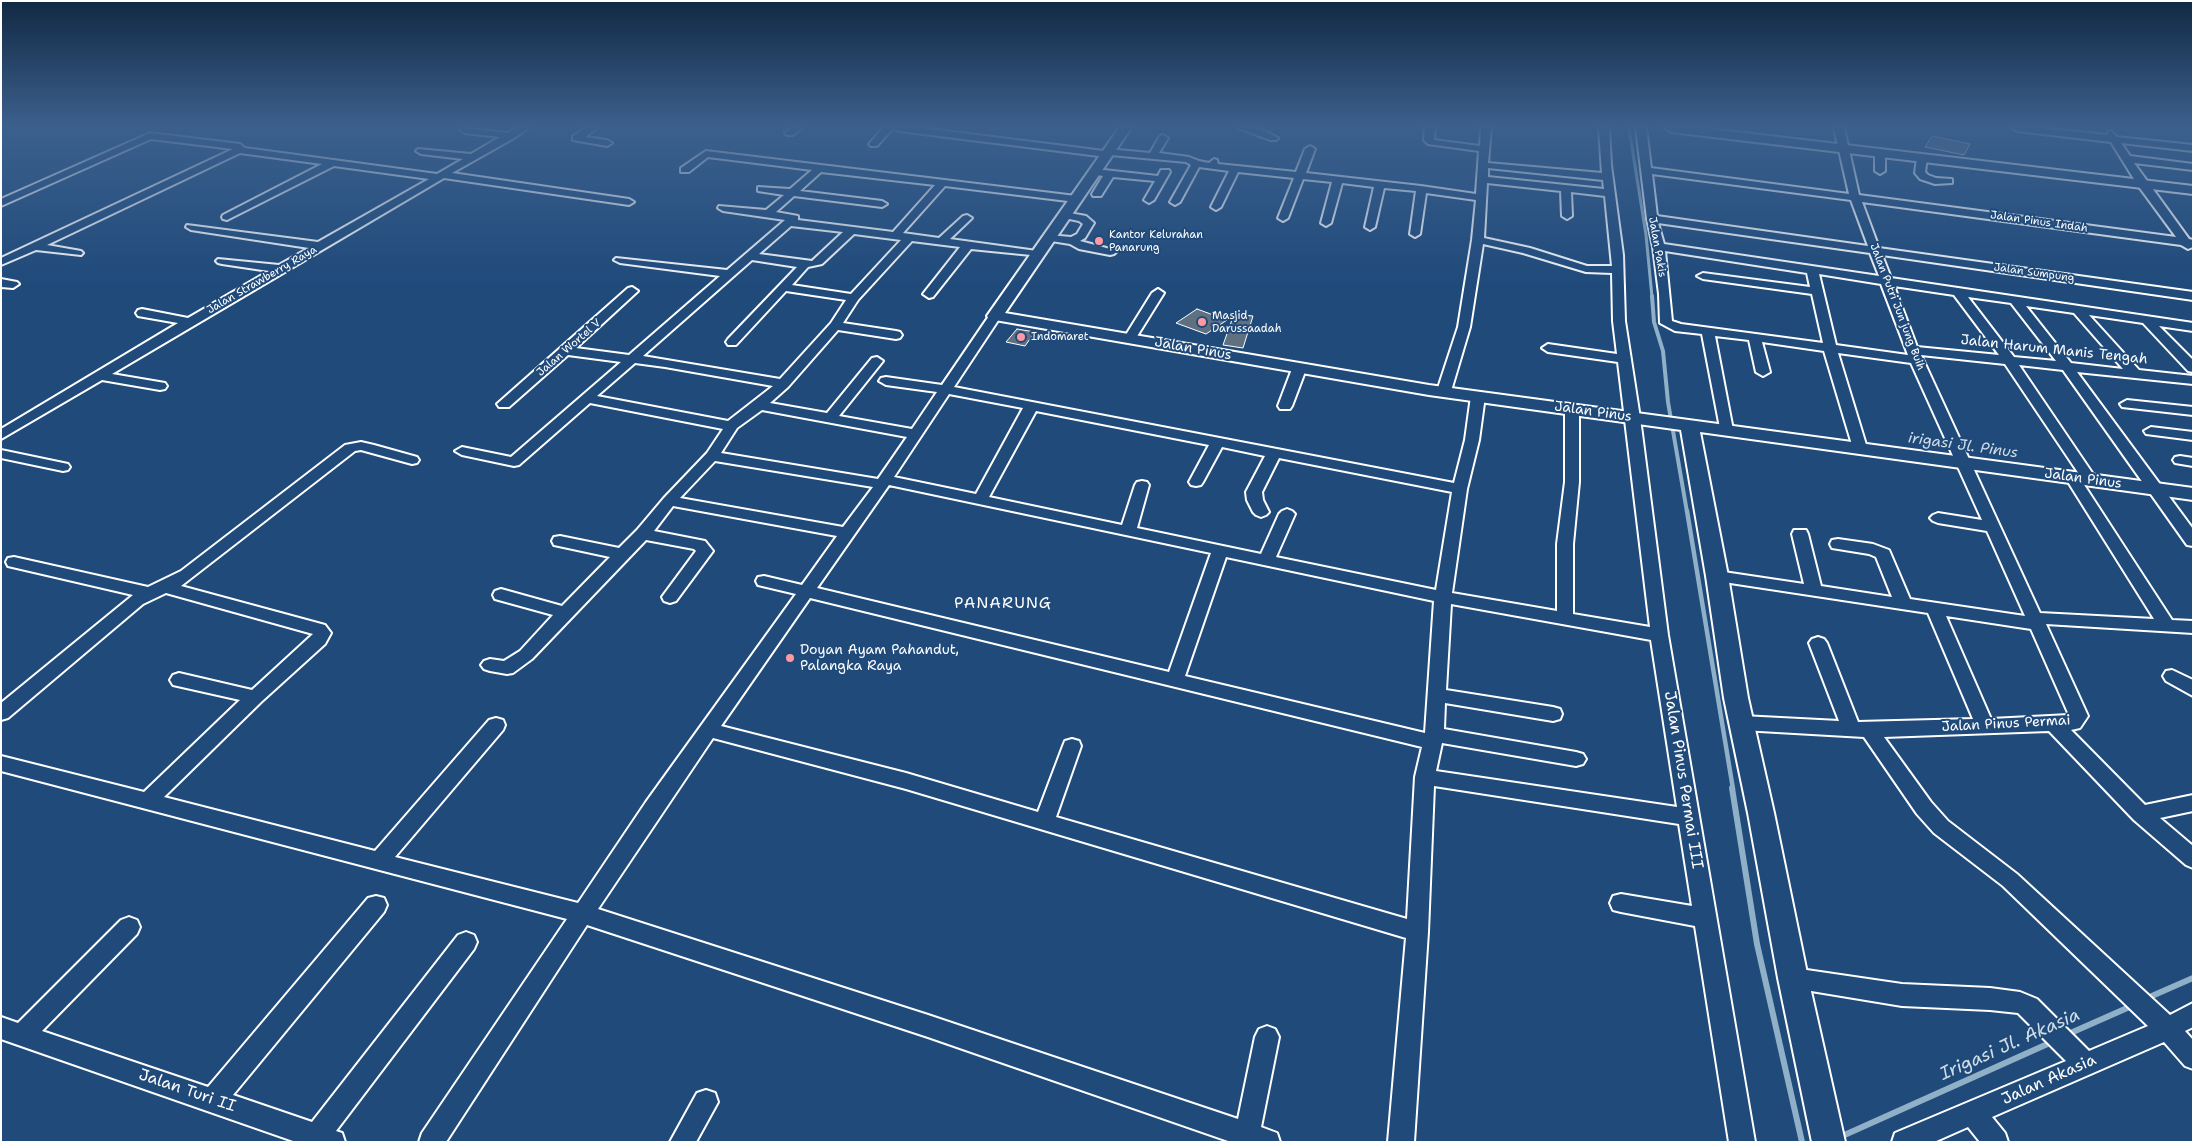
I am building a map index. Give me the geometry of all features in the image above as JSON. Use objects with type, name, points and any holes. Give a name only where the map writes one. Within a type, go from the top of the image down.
[{"type":"street","points":[[1,203],[49,181]]},
{"type":"street","points":[[3,260],[172,181]]},
{"type":"street","points":[[227,218],[297,181]]},
{"type":"street","name":"Jalan Strawberry Raya","points":[[1,434],[433,181]]},
{"type":"street","points":[[480,181],[629,202]]},
{"type":"street","points":[[768,214],[805,181]]},
{"type":"street","points":[[927,181],[1076,199]]},
{"type":"street","points":[[431,1142],[653,808],[883,482],[944,389],[1088,181]]},
{"type":"street","points":[[1097,194],[1105,181]]},
{"type":"street","points":[[1148,200],[1160,181]]},
{"type":"street","points":[[1175,202],[1186,181]]},
{"type":"street","points":[[1216,207],[1229,181]]},
{"type":"street","points":[[1283,218],[1297,181]]},
{"type":"street","points":[[1326,223],[1338,181]]},
{"type":"street","points":[[1349,181],[1480,198]]},
{"type":"street","points":[[1444,391],[1464,326],[1478,240],[1482,181]]},
{"type":"street","points":[[1504,181],[1609,193]]},
{"type":"street","name":"Jalan Pinus Permai III","points":[[1608,181],[1617,268],[1619,321],[1634,418],[1659,635],[1706,918],[1736,1117],[1742,1142]]},
{"type":"street","name":"Jalan Pakis","points":[[1647,181],[1652,219],[1659,247],[1667,311],[1666,323],[1679,328],[1708,331]]},
{"type":"street","name":"Jalan Pinus Indah","points":[[1731,181],[2189,243]]},
{"type":"street","name":"Jalan Putri Jun jung Buih","points":[[1851,181],[1855,198],[1915,355],[1964,463]]},
{"type":"street","points":[[2119,181],[2193,190]]},
{"type":"street","points":[[2140,181],[2189,243],[2193,253]]},
{"type":"street","points":[[895,236],[942,183]]},
{"type":"street","points":[[1370,228],[1380,185]]},
{"type":"street","points":[[1566,188],[1567,216]]},
{"type":"street","points":[[762,189],[882,204]]},
{"type":"street","points":[[1415,234],[1421,189]]},
{"type":"street","points":[[462,451],[514,462],[631,359],[752,257],[794,218],[723,208]]},
{"type":"street","points":[[1064,215],[1082,218],[1089,223],[1081,236],[1073,241]]},
{"type":"street","points":[[941,242],[967,218]]},
{"type":"street","name":"Jalan Sumpung","points":[[1652,219],[2193,296]]},
{"type":"street","points":[[789,222],[1037,254]]},
{"type":"street","points":[[191,227],[321,246]]},
{"type":"street","points":[[752,257],[814,264],[852,230]]},
{"type":"street","points":[[490,665],[507,668],[526,655],[643,534],[669,501],[712,456],[729,431],[730,426],[759,405],[783,384],[835,326],[854,298],[909,238]]},
{"type":"street","points":[[1048,238],[1073,241],[1079,246],[1110,252]]},
{"type":"street","points":[[1478,240],[1526,250],[1586,269],[1607,270],[1617,268]]},
{"type":"street","points":[[929,294],[968,245]]},
{"type":"street","points":[[35,246],[77,253]]},
{"type":"street","points":[[1659,247],[2193,327]]},
{"type":"street","points":[[620,260],[731,274]]},
{"type":"street","points":[[222,262],[282,269]]},
{"type":"street","points":[[732,342],[782,287],[802,269],[804,264]]},
{"type":"street","points":[[1812,270],[1830,348],[1860,448]]},
{"type":"street","points":[[1703,276],[1817,291]]},
{"type":"street","points":[[782,287],[854,298]]},
{"type":"street","name":"Jalan Wortel V","points":[[504,404],[632,291]]},
{"type":"street","points":[[1958,292],[2010,360],[2167,625]]},
{"type":"street","points":[[1130,338],[1158,293]]},
{"type":"street","points":[[2015,300],[2067,366],[2193,541]]},
{"type":"street","points":[[2078,310],[2135,374]]},
{"type":"street","points":[[142,313],[190,322]]},
{"type":"street","name":"Jalan Pinus","points":[[995,316],[1130,338],[1299,369],[1444,391],[2193,494]]},
{"type":"street","points":[[2147,320],[2193,368]]},
{"type":"street","points":[[835,326],[896,335]]},
{"type":"street","points":[[1708,331],[1726,430]]},
{"type":"street","name":"Jalan Harum Manis Tengah","points":[[1708,331],[1830,348],[2010,360],[2193,380]]},
{"type":"street","points":[[1754,337],[1763,372]]},
{"type":"street","points":[[1548,348],[1625,359]]},
{"type":"street","points":[[565,352],[665,363],[783,384]]},
{"type":"street","points":[[832,417],[877,361]]},
{"type":"street","points":[[1285,406],[1299,369]]},
{"type":"street","points":[[100,376],[160,386]]},
{"type":"street","points":[[886,381],[944,389],[1460,489]]},
{"type":"street","points":[[1401,1142],[1417,932],[1425,778],[1434,738],[1443,598],[1460,489],[1472,440],[1478,396]]},
{"type":"street","points":[[586,398],[730,426]]},
{"type":"street","points":[[2127,404],[2193,411]]},
{"type":"street","points":[[759,405],[832,417],[915,434]]},
{"type":"street","points":[[980,500],[1031,407]]},
{"type":"street","points":[[1565,619],[1565,544],[1572,482],[1572,408]]},
{"type":"street","points":[[1685,425],[1717,576],[1736,698],[1793,978],[1829,1142]]},
{"type":"street","points":[[2151,430],[2193,436]]},
{"type":"street","points":[[1196,482],[1218,442]]},
{"type":"street","points":[[1,713],[157,590],[187,575],[350,448],[361,446],[412,460]]},
{"type":"street","points":[[1261,512],[1255,500],[1254,492],[1274,452]]},
{"type":"street","points":[[1,454],[63,467]]},
{"type":"street","points":[[712,456],[883,482],[980,500],[1443,598],[1659,635]]},
{"type":"street","name":"Jalan Pinus Permai","points":[[1742,724],[1860,729],[2073,723],[2079,716],[1964,463]]},
{"type":"street","points":[[1128,532],[1142,484]]},
{"type":"street","points":[[669,501],[847,532]]},
{"type":"street","points":[[1266,560],[1286,514]]},
{"type":"street","points":[[1938,518],[1992,527]]},
{"type":"street","points":[[643,534],[699,545],[705,551],[670,597]]},
{"type":"street","points":[[1800,534],[1814,590]]},
{"type":"street","points":[[560,541],[622,554]]},
{"type":"street","points":[[1838,544],[1873,550],[1883,554],[1903,603]]},
{"type":"street","points":[[1175,679],[1220,550]]},
{"type":"street","points":[[14,562],[157,590],[320,629],[322,633],[319,640],[255,697],[147,801]]},
{"type":"street","points":[[1717,576],[2035,621],[2193,627]]},
{"type":"street","points":[[764,581],[1175,679],[1434,738],[1576,759]]},
{"type":"street","points":[[501,595],[565,613]]},
{"type":"street","points":[[1934,608],[1985,726]]},
{"type":"street","points":[[1818,643],[1860,729],[1924,808],[1947,833],[2010,880],[2168,1028],[2193,1058]]},
{"type":"street","points":[[2172,676],[2193,689]]},
{"type":"street","points":[[179,680],[255,697]]},
{"type":"street","points":[[1436,695],[1553,714]]},
{"type":"street","points":[[2054,724],[2141,814],[2193,859]]},
{"type":"street","points":[[379,861],[496,725]]},
{"type":"street","points":[[708,730],[906,781],[1417,932]]},
{"type":"street","points":[[1045,821],[1072,746]]},
{"type":"street","points":[[1,763],[583,914],[928,1026],[1257,1138],[1267,1037]]},
{"type":"street","points":[[1425,778],[1689,817]]},
{"type":"street","points":[[2141,814],[2193,802]]},
{"type":"street","points":[[1621,902],[1706,918]]},
{"type":"street","points":[[213,1100],[376,905]]},
{"type":"street","points":[[21,1035],[129,927]]},
{"type":"street","points":[[325,1139],[466,942]]},
{"type":"street","points":[[1793,978],[1902,995],[1990,999],[2020,1003],[2029,1007],[2086,1064]]},
{"type":"street","name":"Jalan Akasia","points":[[1904,1142],[2168,1028],[2193,1014]]},
{"type":"street","name":"Jalan Turi II","points":[[21,1035],[325,1139]]},
{"type":"street","points":[[682,1142],[706,1102]]},
{"type":"street","points":[[1973,1113],[1996,1142]]},
{"type":"building","name":"Masjid Darussaadah","points":[[1197,309],[1227,320],[1206,334],[1176,323]]},
{"type":"building","points":[[1234,314],[1253,316],[1243,348],[1223,345]]},
{"type":"building","name":"Indomaret","points":[[1017,329],[1035,332],[1025,346],[1006,342]]},
{"type":"waterway","points":[[1637,181],[1646,235],[1652,297]]},
{"type":"waterway","points":[[1652,296],[1654,322],[1663,351],[1668,402],[1687,512]]},
{"type":"waterway","points":[[1687,511],[1733,789]]},
{"type":"waterway","points":[[1732,788],[1757,944],[1802,1142]]},
{"type":"waterway","name":"Irigasi Jl. Akasia","points":[[2145,999],[2193,978]]},
{"type":"waterway","name":"Irigasi Jl. Akasia","points":[[2066,1035],[2134,1005]]},
{"type":"waterway","name":"Irigasi Jl. Akasia","points":[[1840,1137],[2052,1042]]},
{"type":"place","name":"Kantor Kelurahan Panarung","points":[[1099,241]]},
{"type":"place","name":"Masjid Darussaadah","points":[[1202,322]]},
{"type":"place","name":"Indomaret","points":[[1021,337]]},
{"type":"place","name":"Doyan Ayam Pahandut, Palangka Raya","points":[[790,658]]},
{"type":"district","name":"PANARUNG","points":[[1003,604]]},
{"type":"water label","name":"irigasi Jl. Pinus","points":[[1963,446]]}]
